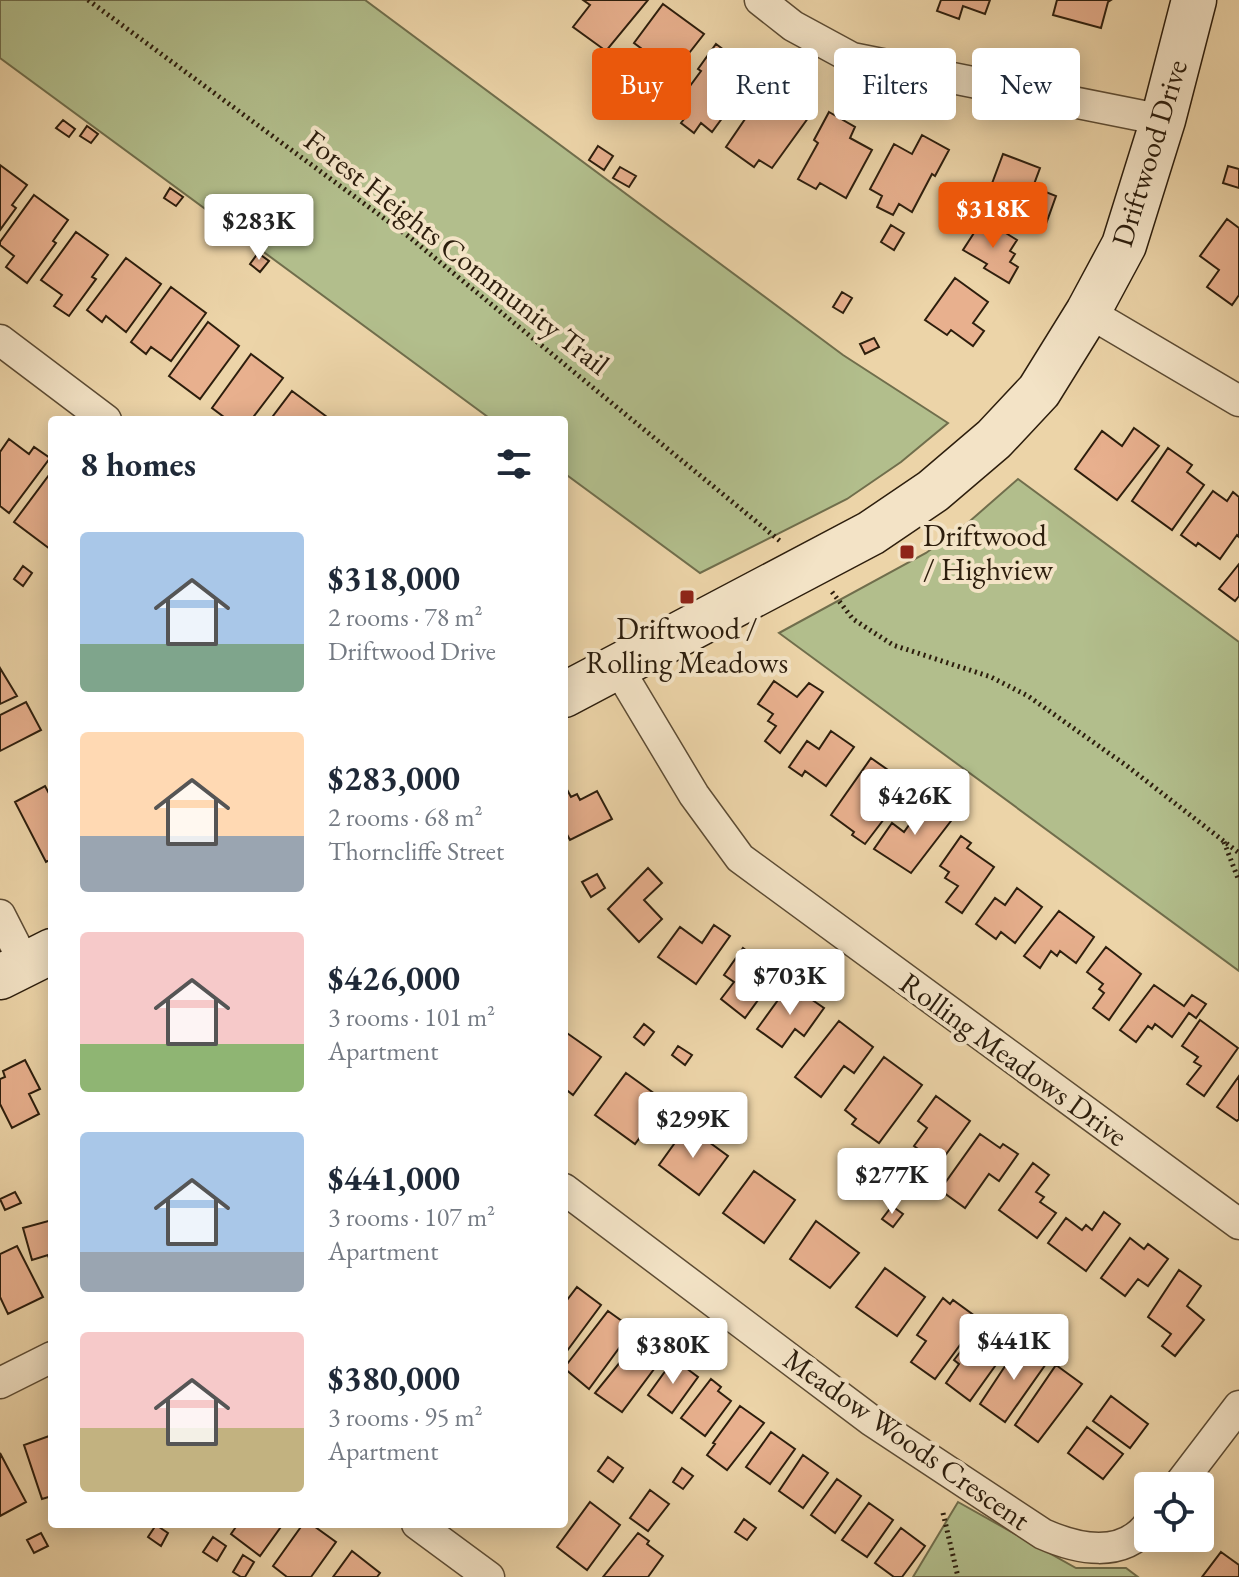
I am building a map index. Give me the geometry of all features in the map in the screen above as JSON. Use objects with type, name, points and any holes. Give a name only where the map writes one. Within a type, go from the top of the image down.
[{"type":"street","points":[[760,0],[793,26],[852,58],[1163,120]]},
{"type":"street","name":"Driftwood Drive","points":[[568,693],[871,533],[933,491],[994,439],[1039,391],[1088,312],[1124,245],[1163,120],[1194,0]]},
{"type":"street","points":[[1088,312],[1239,401]]},
{"type":"street","points":[[0,340],[101,416]]},
{"type":"street","name":"Rolling Meadows Drive","points":[[618,668],[694,795],[740,858],[1239,1224]]},
{"type":"street","points":[[0,915],[26,964]]},
{"type":"street","name":"Meadow Woods Crescent","points":[[568,1192],[872,1421],[1043,1534],[1070,1546],[1109,1548],[1134,1537]]},
{"type":"street","points":[[0,1383],[48,1359]]},
{"type":"street","points":[[1189,1472],[1239,1406]]},
{"type":"street","points":[[422,1528],[489,1577]]},
{"type":"path","name":"Forest Heights Community Trail","points":[[88,0],[408,236],[779,538],[786,552]]},
{"type":"path","points":[[826,585],[853,619],[893,645],[991,677],[1028,696],[1127,766],[1239,853]]},
{"type":"path","points":[[1224,841],[1239,881]]},
{"type":"path","points":[[943,1513],[958,1577]]},
{"type":"green space","points":[[0,0],[365,0],[843,355],[948,423],[901,462],[847,499],[700,573],[568,476],[568,416],[487,416],[0,58]]},
{"type":"green space","points":[[1018,479],[1239,642],[1239,971],[779,633],[926,553],[970,521]]},
{"type":"green space","points":[[958,1502],[1076,1568],[1126,1568],[1138,1577],[913,1577]]},
{"type":"building","points":[[583,0],[648,0],[608,48],[602,48],[573,27],[590,5]]},
{"type":"building","points":[[941,0],[990,0],[985,14],[963,6],[959,19],[937,11]]},
{"type":"building","points":[[1057,0],[1111,0],[1101,28],[1053,15]]},
{"type":"building","points":[[663,4],[704,34],[691,51],[691,48],[641,48],[634,43]]},
{"type":"building","points":[[707,56],[707,120],[721,120],[712,132],[701,123],[694,133],[681,123],[691,120],[691,85],[701,71],[698,69]]},
{"type":"building","points":[[829,112],[834,115],[834,120],[843,120],[855,127],[850,138],[872,150],[846,198],[820,183],[816,189],[798,179],[818,143],[814,140]]},
{"type":"building","points":[[63,120],[75,129],[69,137],[56,128]]},
{"type":"building","points":[[744,120],[807,120],[772,168],[759,160],[754,167],[726,147]]},
{"type":"building","points":[[87,126],[98,134],[91,143],[80,136]]},
{"type":"building","points":[[922,135],[949,150],[912,212],[899,204],[893,215],[877,207],[882,196],[870,189],[894,144],[912,154]]},
{"type":"building","points":[[598,146],[613,156],[604,170],[589,160]]},
{"type":"building","points":[[1003,154],[1040,168],[1033,187],[1056,196],[1046,224],[1017,213],[1019,209],[987,197]]},
{"type":"building","points":[[0,165],[27,185],[12,205],[16,208],[0,230]]},
{"type":"building","points":[[1228,166],[1239,169],[1239,188],[1223,183]]},
{"type":"building","points":[[620,167],[636,176],[629,187],[613,178]]},
{"type":"building","points":[[170,188],[183,197],[176,206],[164,198]]},
{"type":"building","points":[[34,195],[68,220],[53,241],[56,243],[27,283],[6,267],[14,256],[0,242]]},
{"type":"building","points":[[983,219],[1017,240],[1010,251],[1015,254],[1010,262],[1018,267],[1009,283],[984,268],[987,264],[963,250]]},
{"type":"building","points":[[1227,219],[1239,228],[1239,295],[1232,305],[1207,287],[1219,270],[1200,256]]},
{"type":"building","points":[[891,225],[904,233],[894,250],[881,242]]},
{"type":"building","points":[[76,232],[108,255],[92,277],[96,279],[69,316],[54,306],[62,295],[41,280]]},
{"type":"building","points":[[258,253],[269,261],[260,272],[250,264]]},
{"type":"building","points":[[126,258],[161,284],[126,332],[106,316],[102,322],[87,310]]},
{"type":"building","points":[[955,278],[988,302],[973,323],[984,331],[973,346],[951,330],[947,335],[925,320]]},
{"type":"building","points":[[171,287],[206,313],[171,361],[151,347],[146,354],[131,342]]},
{"type":"building","points":[[842,292],[852,298],[843,313],[833,307]]},
{"type":"building","points":[[208,322],[239,346],[200,399],[169,376]]},
{"type":"building","points":[[874,338],[879,347],[865,354],[860,344]]},
{"type":"building","points":[[251,354],[283,378],[254,416],[223,416],[212,408]]},
{"type":"building","points":[[292,391],[326,416],[273,416]]},
{"type":"building","points":[[1134,428],[1159,446],[1117,500],[1075,469],[1102,431],[1122,446]]},
{"type":"building","points":[[9,439],[29,454],[34,447],[48,457],[9,513],[0,506],[0,452]]},
{"type":"building","points":[[1168,448],[1192,465],[1187,472],[1204,485],[1172,530],[1132,501]]},
{"type":"building","points":[[48,476],[48,548],[14,522]]},
{"type":"building","points":[[1213,491],[1227,501],[1233,492],[1239,497],[1239,537],[1237,535],[1220,559],[1181,535]]},
{"type":"building","points":[[1239,564],[1239,596],[1235,601],[1219,589]]},
{"type":"building","points":[[23,566],[32,573],[23,586],[14,579]]},
{"type":"building","points":[[0,668],[17,696],[0,704]]},
{"type":"building","points":[[774,681],[797,697],[809,683],[823,692],[780,753],[765,741],[776,726],[768,721],[773,714],[758,704]]},
{"type":"building","points":[[26,702],[41,730],[0,751],[0,715]]},
{"type":"building","points":[[831,731],[854,747],[826,786],[805,771],[802,776],[789,767],[807,741],[819,749]]},
{"type":"building","points":[[871,758],[898,777],[874,812],[884,819],[865,844],[831,815]]},
{"type":"building","points":[[45,786],[48,792],[48,861],[46,862],[15,802]]},
{"type":"building","points":[[568,791],[571,797],[577,794],[580,800],[597,791],[612,819],[570,840]]},
{"type":"building","points":[[928,798],[954,817],[911,873],[874,849],[892,823],[904,832]]},
{"type":"building","points":[[961,836],[971,843],[967,848],[994,867],[962,913],[946,902],[958,886],[945,878],[949,872],[940,866]]},
{"type":"building","points":[[648,868],[662,883],[644,900],[662,919],[639,942],[608,909]]},
{"type":"building","points":[[597,874],[605,888],[591,897],[582,882]]},
{"type":"building","points":[[1017,888],[1042,907],[1015,943],[1001,932],[996,939],[976,924],[995,898],[1005,905]]},
{"type":"building","points":[[1059,911],[1094,937],[1076,963],[1060,951],[1057,956],[1051,951],[1040,968],[1024,956]]},
{"type":"building","points":[[714,925],[730,936],[696,984],[658,957],[680,927],[702,943]]},
{"type":"building","points":[[1106,947],[1141,974],[1109,1020],[1093,1008],[1104,993],[1099,989],[1103,984],[1087,972]]},
{"type":"building","points":[[743,948],[763,963],[760,967],[774,978],[745,1018],[721,999],[734,982],[724,975]]},
{"type":"building","points":[[1154,985],[1184,1006],[1192,995],[1206,1004],[1196,1018],[1189,1013],[1172,1037],[1155,1024],[1152,1029],[1148,1026],[1136,1042],[1120,1030]]},
{"type":"building","points":[[786,989],[801,1000],[805,995],[824,1008],[804,1036],[795,1029],[782,1047],[757,1029]]},
{"type":"building","points":[[1200,1020],[1238,1048],[1204,1096],[1187,1084],[1201,1066],[1194,1062],[1198,1057],[1182,1046]]},
{"type":"building","points":[[839,1021],[873,1047],[854,1073],[844,1066],[821,1097],[795,1077]]},
{"type":"building","points":[[644,1024],[654,1032],[644,1045],[634,1037]]},
{"type":"building","points":[[568,1034],[601,1057],[573,1095],[568,1091]]},
{"type":"building","points":[[678,1046],[692,1055],[685,1065],[672,1055]]},
{"type":"building","points":[[884,1057],[922,1085],[879,1143],[852,1124],[856,1119],[845,1110]]},
{"type":"building","points":[[25,1060],[40,1089],[29,1094],[39,1114],[12,1128],[0,1104],[0,1079],[5,1077],[3,1071]]},
{"type":"building","points":[[626,1073],[666,1102],[635,1144],[595,1115]]},
{"type":"building","points":[[1239,1076],[1239,1119],[1237,1121],[1217,1107]]},
{"type":"building","points":[[936,1096],[970,1121],[939,1164],[914,1146],[927,1128],[918,1121]]},
{"type":"building","points":[[687,1126],[728,1156],[699,1195],[659,1165]]},
{"type":"building","points":[[980,1134],[1000,1148],[1003,1144],[1018,1154],[999,1181],[989,1174],[965,1208],[940,1190]]},
{"type":"building","points":[[856,1153],[869,1163],[860,1176],[846,1166]]},
{"type":"building","points":[[1033,1163],[1049,1175],[1036,1192],[1044,1197],[1040,1202],[1056,1213],[1037,1238],[999,1210]]},
{"type":"building","points":[[754,1171],[795,1200],[764,1243],[723,1213]]},
{"type":"building","points":[[15,1192],[21,1203],[5,1210],[0,1199]]},
{"type":"building","points":[[892,1206],[903,1214],[893,1227],[882,1219]]},
{"type":"building","points":[[1104,1212],[1120,1224],[1086,1271],[1048,1243],[1066,1218],[1082,1230],[1086,1225],[1092,1230]]},
{"type":"building","points":[[48,1221],[48,1255],[32,1260],[23,1228]]},
{"type":"building","points":[[816,1221],[859,1253],[830,1288],[790,1259]]},
{"type":"building","points":[[1130,1238],[1144,1249],[1148,1244],[1168,1259],[1148,1286],[1138,1279],[1125,1296],[1101,1278]]},
{"type":"building","points":[[17,1246],[43,1297],[8,1314],[0,1297],[0,1254]]},
{"type":"building","points":[[885,1268],[925,1297],[897,1336],[856,1307]]},
{"type":"building","points":[[1179,1270],[1201,1286],[1187,1306],[1204,1320],[1175,1356],[1162,1346],[1171,1334],[1148,1317]]},
{"type":"building","points":[[577,1287],[601,1305],[568,1350],[568,1299]]},
{"type":"building","points":[[943,1298],[950,1304],[953,1300],[979,1319],[935,1379],[911,1362],[926,1341],[917,1335]]},
{"type":"building","points":[[608,1311],[633,1329],[589,1389],[568,1371],[568,1363]]},
{"type":"building","points":[[987,1321],[1013,1341],[970,1401],[946,1383],[959,1364],[954,1360],[961,1351],[964,1353]]},
{"type":"building","points":[[642,1335],[666,1353],[622,1412],[595,1393]]},
{"type":"building","points":[[1021,1342],[1048,1361],[1005,1422],[980,1404]]},
{"type":"building","points":[[674,1359],[698,1377],[672,1413],[648,1395]]},
{"type":"building","points":[[1056,1365],[1082,1384],[1038,1442],[1015,1425]]},
{"type":"building","points":[[711,1379],[721,1387],[718,1391],[731,1401],[705,1436],[681,1418]]},
{"type":"building","points":[[1111,1396],[1148,1424],[1130,1448],[1093,1421]]},
{"type":"building","points":[[740,1406],[764,1423],[727,1470],[707,1455]]},
{"type":"building","points":[[1087,1427],[1123,1454],[1103,1479],[1068,1453]]},
{"type":"building","points":[[771,1432],[795,1449],[770,1484],[746,1467]]},
{"type":"building","points":[[48,1436],[48,1497],[42,1499],[24,1445]]},
{"type":"building","points":[[0,1453],[26,1502],[0,1516]]},
{"type":"building","points":[[803,1455],[828,1473],[803,1508],[779,1491]]},
{"type":"building","points":[[608,1457],[623,1468],[613,1482],[598,1471]]},
{"type":"building","points":[[682,1468],[693,1476],[683,1489],[673,1482]]},
{"type":"building","points":[[837,1479],[861,1496],[835,1533],[811,1515]]},
{"type":"building","points":[[650,1490],[669,1504],[648,1531],[630,1518]]},
{"type":"building","points":[[590,1502],[620,1525],[587,1570],[557,1547]]},
{"type":"building","points":[[869,1503],[893,1520],[867,1557],[842,1540]]},
{"type":"building","points":[[744,1519],[756,1528],[747,1540],[735,1532]]},
{"type":"building","points":[[154,1528],[168,1533],[161,1546],[148,1537]]},
{"type":"building","points":[[235,1528],[280,1528],[260,1556],[231,1534]]},
{"type":"building","points":[[300,1528],[317,1528],[336,1542],[311,1577],[287,1577],[273,1566]]},
{"type":"building","points":[[901,1528],[925,1546],[902,1577],[894,1577],[875,1563]]},
{"type":"building","points":[[41,1533],[48,1546],[34,1553],[27,1540]]},
{"type":"building","points":[[638,1533],[663,1556],[648,1577],[603,1577]]},
{"type":"building","points":[[213,1537],[226,1546],[217,1561],[203,1552]]},
{"type":"building","points":[[352,1551],[380,1573],[377,1577],[333,1577]]},
{"type":"building","points":[[1221,1552],[1239,1565],[1239,1577],[1202,1577]]},
{"type":"building","points":[[243,1555],[254,1562],[245,1577],[241,1577],[233,1572]]},
{"type":"place","name":"Driftwood / Highview","points":[[907,552]]},
{"type":"place","name":"Driftwood / Rolling Meadows","points":[[687,597]]}]
